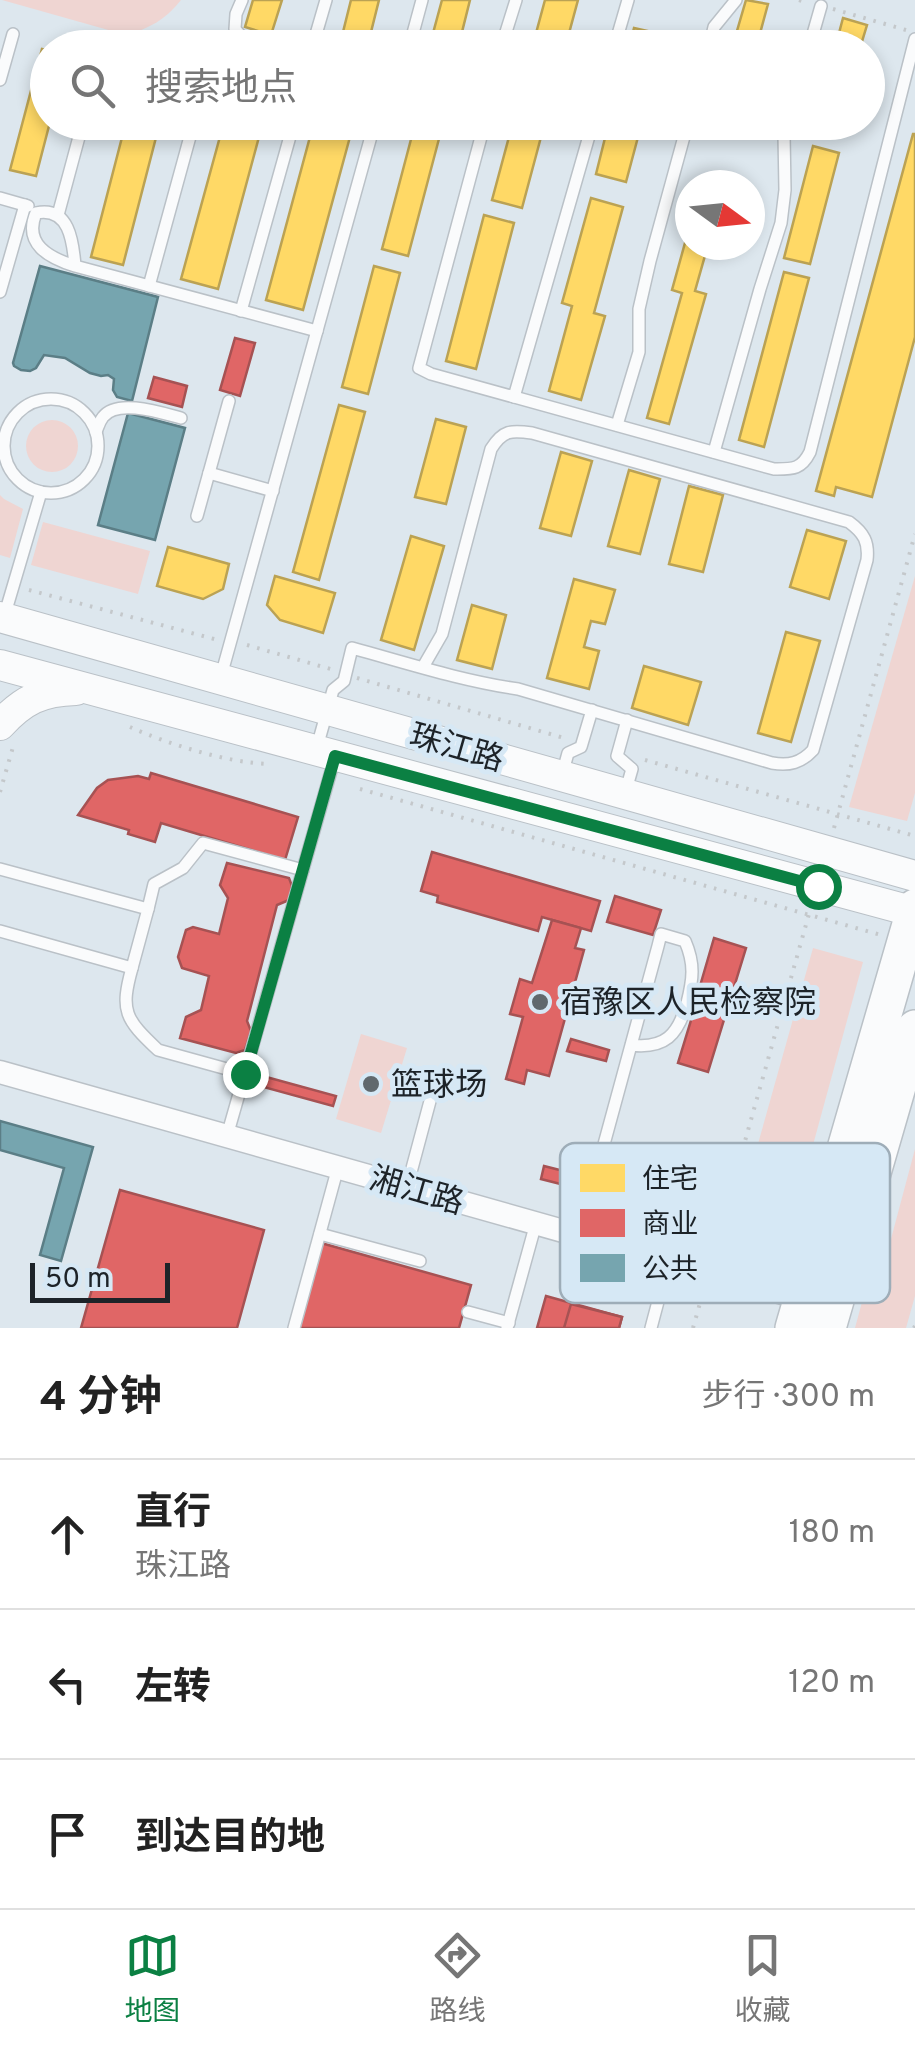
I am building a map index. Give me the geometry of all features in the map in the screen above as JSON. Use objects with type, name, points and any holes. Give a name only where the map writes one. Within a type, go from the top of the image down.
[{"type":"main road","points":[[857,1143],[913,923]]},
{"type":"main road","points":[[875,1143],[915,1028]]},
{"type":"street","name":"珠江路","points":[[2,618],[915,876]]},
{"type":"street","name":"珠江路","points":[[0,665],[326,763],[813,900],[913,923]]},
{"type":"street","points":[[0,725],[18,707],[42,694],[90,690]]},
{"type":"street","name":"湘江路","points":[[0,1072],[560,1230]]},
{"type":"street","name":"湘江路","points":[[784,1303],[814,1315]]},
{"type":"lane","points":[[236,30],[236,14],[242,0]]},
{"type":"lane","points":[[317,30],[326,0]]},
{"type":"lane","points":[[414,30],[422,0]]},
{"type":"lane","points":[[507,30],[516,0]]},
{"type":"lane","points":[[619,30],[628,0]]},
{"type":"lane","points":[[713,30],[736,0]]},
{"type":"lane","points":[[814,30],[821,6]]},
{"type":"lane","points":[[0,80],[13,34]]},
{"type":"lane","points":[[479,140],[419,368],[774,469],[792,469],[804,462],[814,433],[915,36]]},
{"type":"lane","points":[[52,213],[77,140]]},
{"type":"lane","points":[[149,286],[189,140]]},
{"type":"lane","points":[[242,310],[289,140]]},
{"type":"lane","points":[[220,680],[370,140]]},
{"type":"lane","points":[[514,397],[587,140]]},
{"type":"lane","points":[[617,426],[639,352],[639,308],[683,140]]},
{"type":"lane","points":[[714,452],[781,223],[784,140]]},
{"type":"lane","points":[[0,198],[52,213],[67,224],[74,243],[74,266]]},
{"type":"lane","points":[[0,292],[25,205]]},
{"type":"lane","points":[[52,213],[36,213],[32,233],[40,249],[57,260],[317,331]]},
{"type":"lane","points":[[65,400],[90,418],[96,432],[96,460],[90,472],[68,490],[41,492],[27,486],[7,464],[5,434],[22,408],[36,401],[65,400]]},
{"type":"lane","points":[[197,516],[228,400]]},
{"type":"lane","points":[[96,432],[110,410],[122,408],[181,418]]},
{"type":"lane","points":[[227,1136],[303,870],[326,763],[327,710],[332,690],[344,681],[352,648],[423,668],[592,710],[772,763],[793,764],[812,750],[868,560],[866,540],[850,522],[516,430],[498,437],[490,449],[442,634],[423,668]]},
{"type":"lane","points":[[209,474],[273,491]]},
{"type":"lane","points":[[2,618],[41,492]]},
{"type":"lane","points":[[561,776],[568,752],[581,748],[592,710]]},
{"type":"lane","points":[[625,794],[632,769],[616,756],[627,720]]},
{"type":"lane","points":[[245,1074],[158,1050],[131,1022],[124,1006],[154,884],[183,868],[203,843],[303,870]]},
{"type":"lane","points":[[0,869],[148,908]]},
{"type":"lane","points":[[0,932],[132,968]]},
{"type":"lane","points":[[604,1143],[661,934],[685,941],[693,980],[682,1020],[671,1036],[658,1045],[631,1045]]},
{"type":"lane","points":[[407,1186],[437,1075]]},
{"type":"lane","points":[[294,1328],[338,1167]]},
{"type":"lane","points":[[468,1312],[508,1326],[536,1223]]},
{"type":"lane","points":[[320,1234],[420,1260]]},
{"type":"lane","points":[[651,1328],[658,1303]]},
{"type":"path","points":[[799,0],[915,36]]},
{"type":"path","points":[[827,851],[915,534]]},
{"type":"path","points":[[13,586],[249,646],[582,743]]},
{"type":"path","points":[[130,727],[151,737],[249,764],[268,764]]},
{"type":"path","points":[[618,753],[915,836]]},
{"type":"path","points":[[326,763],[813,900],[913,923]]},
{"type":"path","points":[[744,1143],[813,900]]},
{"type":"path","points":[[693,1328],[700,1303]]},
{"type":"shaded area","points":[[2,0],[181,0],[169,13],[142,29],[108,30]]},
{"type":"shaded area","points":[[52,420],[70,428],[78,446],[70,464],[52,472],[34,464],[26,446],[34,428]]},
{"type":"shaded area","points":[[0,495],[23,509],[10,558],[0,555]]},
{"type":"shaded area","points":[[43,522],[150,551],[138,594],[31,565]]},
{"type":"shaded area","points":[[915,576],[915,793],[907,821],[849,807]]},
{"type":"shaded area","points":[[813,948],[863,962],[814,1143],[758,1143]]},
{"type":"shaded area","name":"篮球场","points":[[361,1034],[407,1048],[381,1133],[336,1119]]},
{"type":"shaded area","points":[[915,1149],[915,1296],[906,1328],[855,1328],[862,1303],[890,1303],[891,1239]]},
{"type":"building: 住宅","points":[[253,0],[282,0],[273,30],[245,27]]},
{"type":"building: 住宅","points":[[351,0],[379,0],[372,30],[344,30]]},
{"type":"building: 住宅","points":[[442,0],[470,0],[462,30],[434,30]]},
{"type":"building: 住宅","points":[[545,0],[578,0],[570,30],[537,30]]},
{"type":"building: 住宅","points":[[746,0],[768,4],[761,30],[737,30]]},
{"type":"building: 住宅","points":[[843,18],[867,25],[865,30],[840,30]]},
{"type":"building: 住宅","points":[[30,94],[30,140],[45,140],[36,176],[10,170]]},
{"type":"building: 住宅","points":[[913,134],[915,337],[872,497],[836,487],[834,496],[816,491]]},
{"type":"building: 住宅","points":[[121,140],[155,140],[123,265],[91,257]]},
{"type":"building: 住宅","points":[[219,140],[258,140],[218,289],[181,279]]},
{"type":"building: 住宅","points":[[309,140],[349,140],[303,310],[266,300]]},
{"type":"building: 住宅","points":[[411,140],[439,140],[408,256],[382,249]]},
{"type":"building: 住宅","points":[[508,140],[540,140],[522,208],[492,200]]},
{"type":"building: 住宅","points":[[604,140],[637,140],[626,182],[596,174]]},
{"type":"building: 住宅","points":[[813,146],[839,153],[810,264],[784,258]]},
{"type":"building: 住宅","points":[[591,198],[623,207],[594,313],[605,316],[581,400],[549,391],[572,306],[562,303]]},
{"type":"building: 住宅","points":[[484,215],[514,223],[476,369],[446,361]]},
{"type":"building: 住宅","points":[[680,260],[704,260],[695,291],[706,294],[669,424],[647,418],[682,293],[672,290]]},
{"type":"building: 住宅","points":[[374,266],[400,273],[368,394],[342,387]]},
{"type":"building: 住宅","points":[[784,272],[809,278],[764,447],[739,440]]},
{"type":"building: 住宅","points":[[339,405],[365,412],[319,580],[293,572]]},
{"type":"building: 住宅","points":[[436,419],[466,427],[446,504],[415,497]]},
{"type":"building: 住宅","points":[[561,452],[592,461],[571,536],[540,528]]},
{"type":"building: 住宅","points":[[629,470],[660,479],[640,554],[608,546]]},
{"type":"building: 住宅","points":[[689,486],[723,495],[703,572],[669,564]]},
{"type":"building: 住宅","points":[[807,530],[846,541],[829,599],[790,587]]},
{"type":"building: 住宅","points":[[411,536],[444,546],[414,650],[381,640]]},
{"type":"building: 住宅","points":[[168,547],[229,564],[223,589],[203,599],[157,586]]},
{"type":"building: 住宅","points":[[275,576],[335,593],[323,633],[280,620],[267,605]]},
{"type":"building: 住宅","points":[[574,579],[615,590],[605,624],[591,621],[584,647],[599,651],[589,689],[547,678]]},
{"type":"building: 住宅","points":[[472,605],[506,615],[492,669],[457,660]]},
{"type":"building: 住宅","points":[[786,632],[820,641],[791,742],[758,733]]},
{"type":"building: 住宅","points":[[644,666],[701,682],[688,725],[632,708]]},
{"type":"building: 商业","points":[[235,338],[255,343],[240,396],[220,390]]},
{"type":"building: 商业","points":[[154,377],[187,386],[182,407],[148,398]]},
{"type":"building: 商业","points":[[151,773],[298,817],[285,860],[161,823],[155,842],[78,815],[97,788],[108,780],[138,776],[149,779]]},
{"type":"building: 商业","points":[[432,852],[600,901],[591,931],[542,917],[538,931],[437,902],[438,896],[421,891]]},
{"type":"building: 商业","points":[[227,863],[289,878],[292,886],[289,900],[277,905],[247,1021],[251,1031],[245,1050],[236,1053],[180,1038],[186,1017],[201,1010],[209,976],[182,968],[178,957],[186,930],[193,927],[219,934],[228,898],[220,885]]},
{"type":"building: 商业","points":[[615,896],[661,910],[653,935],[607,922]]},
{"type":"building: 商业","points":[[552,920],[581,928],[575,948],[584,950],[549,1076],[527,1070],[524,1084],[506,1079],[523,1017],[510,1014],[520,979],[532,983]]},
{"type":"building: 商业","points":[[714,938],[746,948],[708,1072],[678,1063],[692,1017],[681,1014],[690,983],[700,986]]},
{"type":"building: 商业","points":[[571,1039],[609,1050],[606,1061],[567,1051]]},
{"type":"building: 商业","points":[[259,1075],[336,1096],[333,1106],[256,1085]]},
{"type":"building: 商业","points":[[544,1166],[560,1170],[560,1184],[541,1179]]},
{"type":"building: 商业","points":[[120,1190],[264,1230],[237,1328],[81,1328]]},
{"type":"building: 商业","points":[[321,1243],[471,1285],[459,1328],[297,1328]]},
{"type":"building: 商业","points":[[546,1296],[560,1303],[622,1317],[619,1328],[537,1328]]},
{"type":"building: 商业","points":[[571,1304],[622,1317],[619,1328],[564,1328]]},
{"type":"building: 公共","points":[[40,266],[158,297],[132,401],[117,397],[114,379],[108,375],[90,373],[65,358],[44,355],[30,371],[14,366]]},
{"type":"building: 公共","points":[[128,413],[185,428],[155,540],[98,525]]},
{"type":"building: 公共","points":[[0,1121],[93,1147],[61,1261],[40,1255],[64,1168],[0,1150]]},
{"type":"place","name":"宿豫区人民检察院","points":[[540,1002]]},
{"type":"place","name":"篮球场","points":[[371,1084]]},
{"type":"route","points":[[245,1074],[335,756],[818,886]]}]
